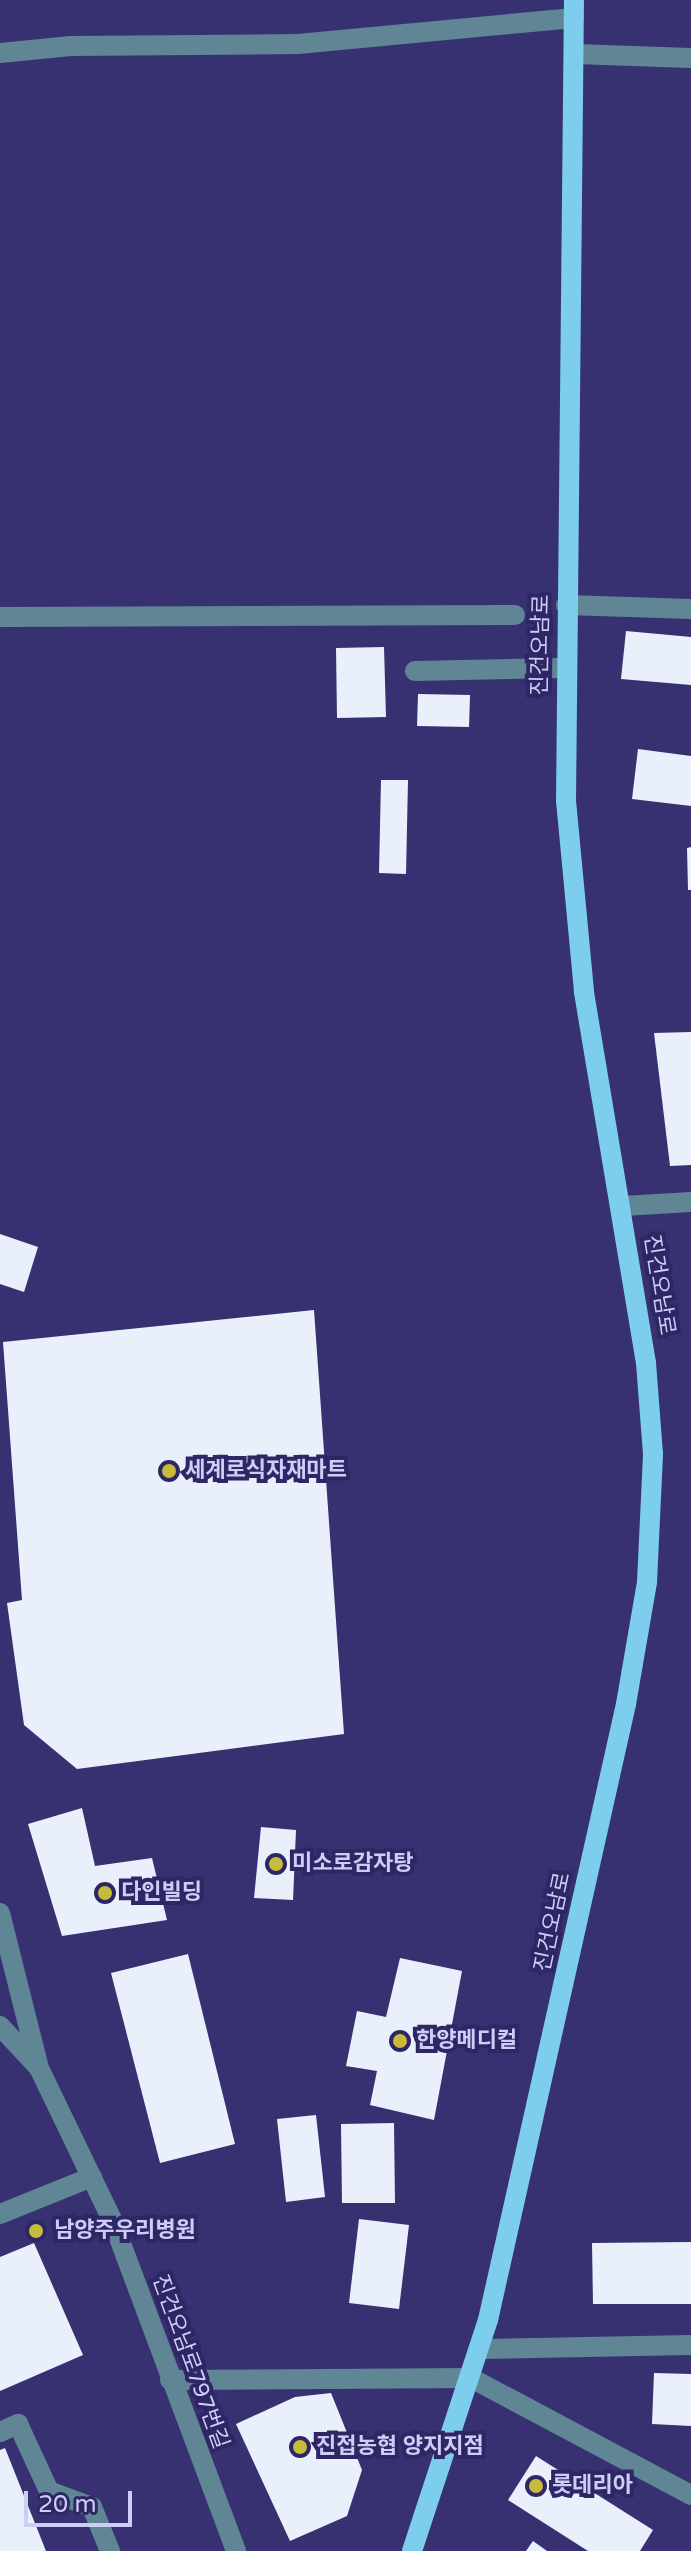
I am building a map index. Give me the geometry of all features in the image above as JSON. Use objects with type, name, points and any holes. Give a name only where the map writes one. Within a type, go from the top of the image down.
[{"type":"main road","name":"진건오남로","points":[[412,2551],[481,2349],[626,1704],[647,1582],[653,1454],[646,1363],[623,1206],[584,991],[566,801],[564,668],[574,9]]},
{"type":"street","points":[[0,53],[71,46],[298,44],[574,9]]},
{"type":"street","points":[[575,54],[691,58]]},
{"type":"street","points":[[566,605],[691,609]]},
{"type":"street","points":[[0,617],[515,615]]},
{"type":"street","points":[[415,671],[564,668]]},
{"type":"street","points":[[623,1206],[691,1202]]},
{"type":"street","points":[[0,1913],[39,2068]]},
{"type":"street","name":"진건오남로797번길","points":[[0,2026],[39,2068],[113,2222],[236,2551]]},
{"type":"street","points":[[0,2214],[92,2177]]},
{"type":"street","points":[[481,2349],[691,2345]]},
{"type":"street","points":[[170,2380],[471,2378],[691,2495]]},
{"type":"street","points":[[0,2432],[18,2424],[49,2491],[92,2507],[110,2551]]},
{"type":"building","points":[[626,631],[691,637],[691,685],[621,679]]},
{"type":"building","points":[[384,647],[386,717],[337,718],[336,648]]},
{"type":"building","points":[[418,694],[470,695],[469,727],[417,726]]},
{"type":"building","points":[[638,749],[691,756],[691,806],[632,799]]},
{"type":"building","points":[[381,780],[408,780],[406,874],[379,873]]},
{"type":"building","points":[[691,847],[691,890],[688,890],[687,848]]},
{"type":"building","points":[[691,1032],[691,1165],[670,1166],[654,1033]]},
{"type":"building","points":[[0,1234],[38,1247],[24,1292],[0,1284]]},
{"type":"building","name":"세계로식자재마트","points":[[314,1310],[344,1734],[77,1769],[24,1725],[7,1603],[22,1600],[3,1342]]},
{"type":"building","name":"다인빌딩","points":[[82,1808],[95,1866],[152,1858],[167,1920],[62,1936],[28,1824]]},
{"type":"building","name":"미소로감자탕","points":[[261,1827],[296,1830],[293,1900],[254,1898]]},
{"type":"building","points":[[188,1954],[235,2144],[160,2163],[111,1973]]},
{"type":"building","name":"한양메디컬","points":[[400,1958],[462,1971],[434,2120],[370,2105],[377,2071],[346,2066],[357,2011],[386,2017]]},
{"type":"building","points":[[316,2115],[325,2197],[286,2202],[277,2119]]},
{"type":"building","points":[[394,2123],[395,2203],[342,2203],[341,2124]]},
{"type":"building","points":[[359,2219],[409,2225],[399,2309],[349,2303]]},
{"type":"building","points":[[691,2242],[691,2304],[593,2304],[592,2243]]},
{"type":"building","points":[[34,2243],[83,2355],[0,2391],[0,2257]]},
{"type":"building","points":[[654,2373],[691,2374],[691,2426],[652,2424]]},
{"type":"building","name":"진접농협 양지지점","points":[[331,2393],[362,2470],[347,2516],[290,2541],[236,2424],[295,2397]]},
{"type":"building","points":[[5,2448],[46,2551],[0,2551],[0,2450]]},
{"type":"building","points":[[536,2456],[653,2530],[640,2551],[588,2551],[508,2500]]},
{"type":"building","points":[[533,2541],[547,2551],[526,2551]]},
{"type":"place","name":"세계로식자재마트","points":[[169,1471]]},
{"type":"place","name":"미소로감자탕","points":[[276,1864]]},
{"type":"place","name":"다인빌딩","points":[[105,1893]]},
{"type":"place","name":"한양메디컬","points":[[400,2041]]},
{"type":"place","name":"남양주우리병원","points":[[36,2231]]},
{"type":"place","name":"진접농협 양지지점","points":[[300,2447]]},
{"type":"place","name":"롯데리아","points":[[536,2486]]}]
